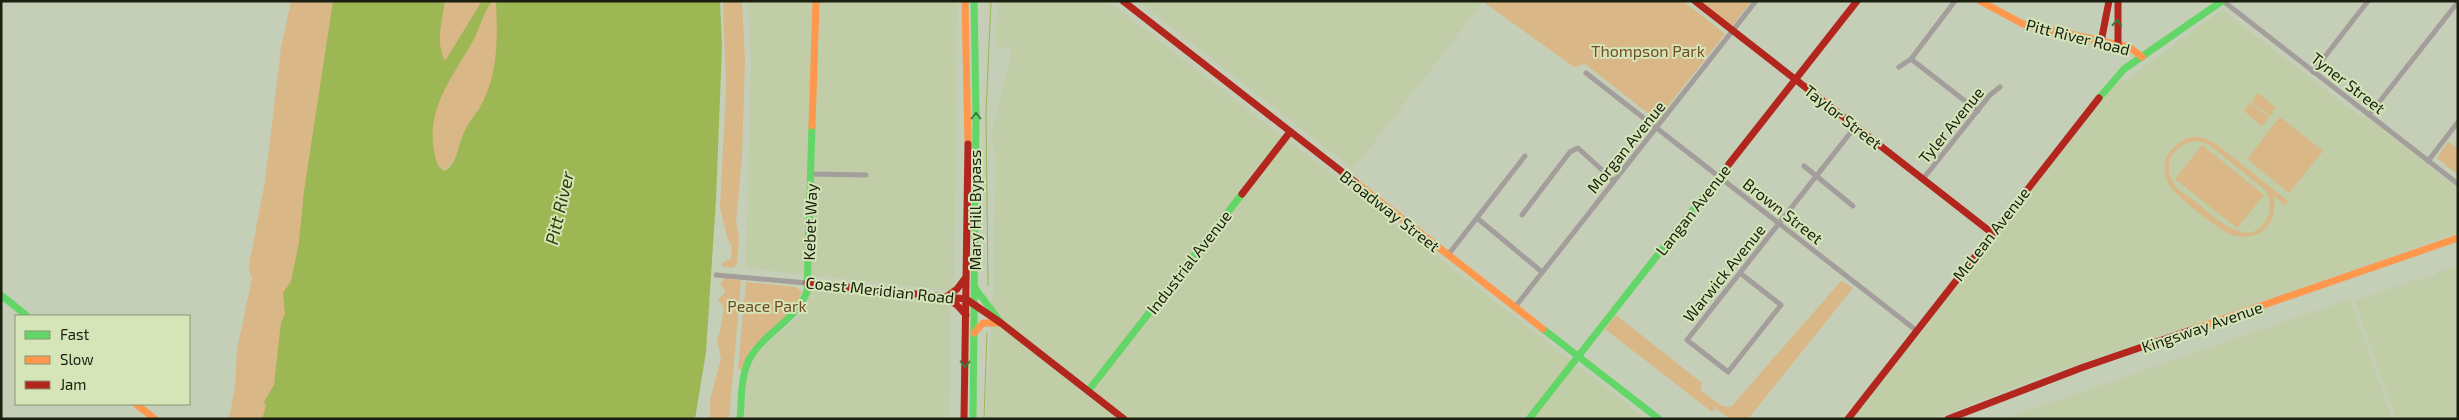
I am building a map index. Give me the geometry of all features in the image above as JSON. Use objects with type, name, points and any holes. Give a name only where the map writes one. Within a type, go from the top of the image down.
[{"type":"main road","name":"Kebet Way","points":[[740,419],[743,381],[748,361],[762,342],[795,315],[804,300],[807,283],[812,174],[816,1]]},
{"type":"main road","name":"Mary Hill Bypass","points":[[964,419],[968,115],[965,1]]},
{"type":"main road","name":"Mary Hill Bypass","points":[[973,419],[976,115],[974,1]]},
{"type":"main road","name":"Broadway Street","points":[[1123,1],[1659,419]]},
{"type":"main road","name":"Taylor Street","points":[[1695,1],[1992,233]]},
{"type":"main road","name":"Langan Avenue","points":[[1529,419],[1857,1]]},
{"type":"main road","name":"Pitt River Road","points":[[1980,1],[2023,24],[2134,49],[2142,57],[2223,1]]},
{"type":"main road","points":[[2101,42],[2109,1]]},
{"type":"main road","points":[[2118,1],[2118,45]]},
{"type":"main road","name":"McLean Avenue","points":[[1848,419],[2112,82],[2142,57]]},
{"type":"main road","name":"Industrial Avenue","points":[[1088,391],[1290,132]]},
{"type":"main road","name":"Kingsway Avenue","points":[[1948,419],[2081,368],[2458,238]]},
{"type":"main road","points":[[966,277],[957,289],[944,298],[956,305],[966,315]]},
{"type":"main road","name":"Coast Meridian Road","points":[[807,283],[966,299],[1001,323],[1124,419]]},
{"type":"main road","points":[[975,288],[1001,323]]},
{"type":"main road","points":[[1,296],[26,315]]},
{"type":"main road","points":[[974,333],[983,323],[1001,323]]},
{"type":"main road","points":[[137,405],[155,419]]},
{"type":"street","name":"Morgan Avenue","points":[[1515,308],[1756,1]]},
{"type":"street","points":[[1898,67],[1911,59],[1955,1]]},
{"type":"street","name":"Tyner Street","points":[[2223,1],[2458,184]]},
{"type":"street","points":[[2313,72],[2368,1]]},
{"type":"street","points":[[2369,116],[2458,2]]},
{"type":"street","points":[[1911,59],[1978,111]]},
{"type":"street","name":"Brown Street","points":[[1586,73],[1917,331]]},
{"type":"street","name":"Tyler Avenue","points":[[1923,180],[1990,95],[2000,87]]},
{"type":"street","points":[[2428,161],[2458,122]]},
{"type":"street","name":"Warwick Avenue","points":[[1740,273],[1781,306],[1728,372],[1687,340],[1855,127]]},
{"type":"street","points":[[1522,215],[1570,152],[1578,148],[1614,181]]},
{"type":"street","points":[[1448,255],[1525,156]]},
{"type":"street","points":[[1804,166],[1853,206]]},
{"type":"street","points":[[812,174],[866,175]]},
{"type":"street","points":[[1477,218],[1542,272]]},
{"type":"street","name":"Coast Meridian Road","points":[[716,275],[807,283]]},
{"type":"shaded area","points":[[748,1],[957,1],[954,291],[746,268],[751,66]]},
{"type":"shaded area","points":[[998,1],[1108,1],[1646,419],[986,419],[993,294],[996,161],[992,135],[1012,48],[995,47]]},
{"type":"shaded area","points":[[1138,1],[1482,1],[1483,2],[1353,169]]},
{"type":"shaded area","points":[[2222,10],[2359,116],[2370,120],[2458,189],[2458,233],[2033,380],[1934,419],[1853,419],[2115,84],[2120,79],[2124,82]]},
{"type":"shaded area","points":[[2458,265],[2458,419],[2396,419],[2355,301],[2417,279],[2421,281],[2422,278],[2434,276],[2436,273]]},
{"type":"shaded area","points":[[813,288],[950,304],[949,419],[744,419],[748,376],[754,359],[767,343],[798,318]]},
{"type":"shaded area","points":[[2350,299],[2392,419],[2004,419]]},
{"type":"green space","points":[[291,1],[343,1],[280,419],[229,419],[235,388],[237,350],[252,278],[249,270],[250,260],[265,182],[281,48]]},
{"type":"green space","points":[[441,1],[510,1],[506,62],[455,159],[444,171],[434,158],[430,132]]},
{"type":"green space","points":[[723,1],[742,1],[745,58],[742,157],[736,221],[739,239],[737,265],[732,268],[722,266],[722,263],[731,259],[732,247],[728,240],[720,208],[726,92]]},
{"type":"green space","name":"Thompson Park","points":[[1482,1],[1683,1],[1725,34],[1657,120],[1585,64],[1574,67]]},
{"type":"green space","points":[[1701,1],[1750,1],[1751,2],[1732,26]]},
{"type":"green space","points":[[2258,93],[2276,108],[2270,116],[2251,102]]},
{"type":"green space","points":[[2250,103],[2269,117],[2262,126],[2244,111]]},
{"type":"green space","points":[[2280,117],[2323,151],[2289,193],[2247,159]]},
{"type":"green space","points":[[2191,137],[2201,137],[2216,144],[2288,201],[2285,205],[2274,196],[2273,216],[2264,230],[2257,234],[2240,236],[2229,234],[2197,211],[2169,185],[2164,170],[2165,162],[2177,144]],"holes":[[[2198,141],[2208,144],[2265,190],[2269,197],[2270,208],[2266,220],[2259,229],[2241,232],[2222,223],[2174,185],[2169,173],[2170,159],[2173,153],[2191,142]]]},
{"type":"green space","points":[[2448,142],[2458,148],[2458,175],[2437,158]]},
{"type":"green space","points":[[2202,145],[2264,195],[2237,228],[2175,179]]},
{"type":"green space","points":[[727,277],[741,281],[729,419],[710,419],[710,399],[721,359],[717,340],[724,308],[718,299],[724,294],[725,290],[720,283]]},
{"type":"green space","points":[[1841,281],[1853,288],[1748,419],[1730,419],[1715,408],[1712,412],[1605,329],[1616,315],[1702,383],[1700,390],[1722,406],[1731,407]]},
{"type":"green space","name":"Peace Park","points":[[746,282],[796,287],[802,292],[792,312],[751,349],[742,370],[738,369]]},
{"type":"water","name":"Pitt River","points":[[333,1],[445,1],[440,47],[445,61],[482,1],[493,1],[720,1],[722,47],[716,199],[706,352],[695,419],[262,419],[266,406],[264,402],[274,385],[281,322],[285,314],[283,293],[291,281],[299,242],[304,191]],"holes":[[[493,1],[496,3],[497,44],[490,84],[479,109],[468,124],[455,160],[444,171],[437,162],[433,144],[433,129],[439,101],[474,39],[487,9]]]},
{"type":"waterway","points":[[988,285],[986,112],[991,1]]},
{"type":"waterway","points":[[984,419],[987,333]]},
{"type":"traffic: fast","points":[[973,419],[976,115],[974,1]]},
{"type":"traffic: fast","points":[[2099,98],[2124,69],[2222,1]]},
{"type":"traffic: fast","points":[[740,419],[744,373],[750,358],[763,341],[795,311],[807,292],[812,126]]},
{"type":"traffic: fast","points":[[1529,419],[1729,164]]},
{"type":"traffic: fast","points":[[1088,391],[1242,194]]},
{"type":"traffic: fast","points":[[975,288],[1001,323]]},
{"type":"traffic: fast","points":[[1,295],[26,315]]},
{"type":"traffic: fast","points":[[1543,329],[1659,419]]},
{"type":"traffic: slow","points":[[812,126],[816,1]]},
{"type":"traffic: slow","points":[[965,1],[968,144]]},
{"type":"traffic: slow","points":[[1980,1],[2023,24],[2129,47],[2142,57]]},
{"type":"traffic: slow","points":[[1355,182],[1543,329]]},
{"type":"traffic: slow","points":[[2191,330],[2458,238]]},
{"type":"traffic: slow","points":[[974,333],[983,323],[1001,323]]},
{"type":"traffic: slow","points":[[137,405],[155,419]]},
{"type":"traffic: jam","points":[[1123,1],[1355,182]]},
{"type":"traffic: jam","points":[[1695,1],[1992,233]]},
{"type":"traffic: jam","points":[[1729,164],[1857,1]]},
{"type":"traffic: jam","points":[[2101,42],[2109,1]]},
{"type":"traffic: jam","points":[[2118,1],[2118,45]]},
{"type":"traffic: jam","points":[[1848,419],[2099,98]]},
{"type":"traffic: jam","points":[[1242,194],[1290,132]]},
{"type":"traffic: jam","points":[[964,419],[968,144]]},
{"type":"traffic: jam","points":[[966,277],[957,289],[945,298],[957,305],[966,315]]},
{"type":"traffic: jam","points":[[807,283],[966,299],[1001,323],[1124,419]]},
{"type":"traffic: jam","points":[[1948,419],[2081,368],[2191,330]]}]
